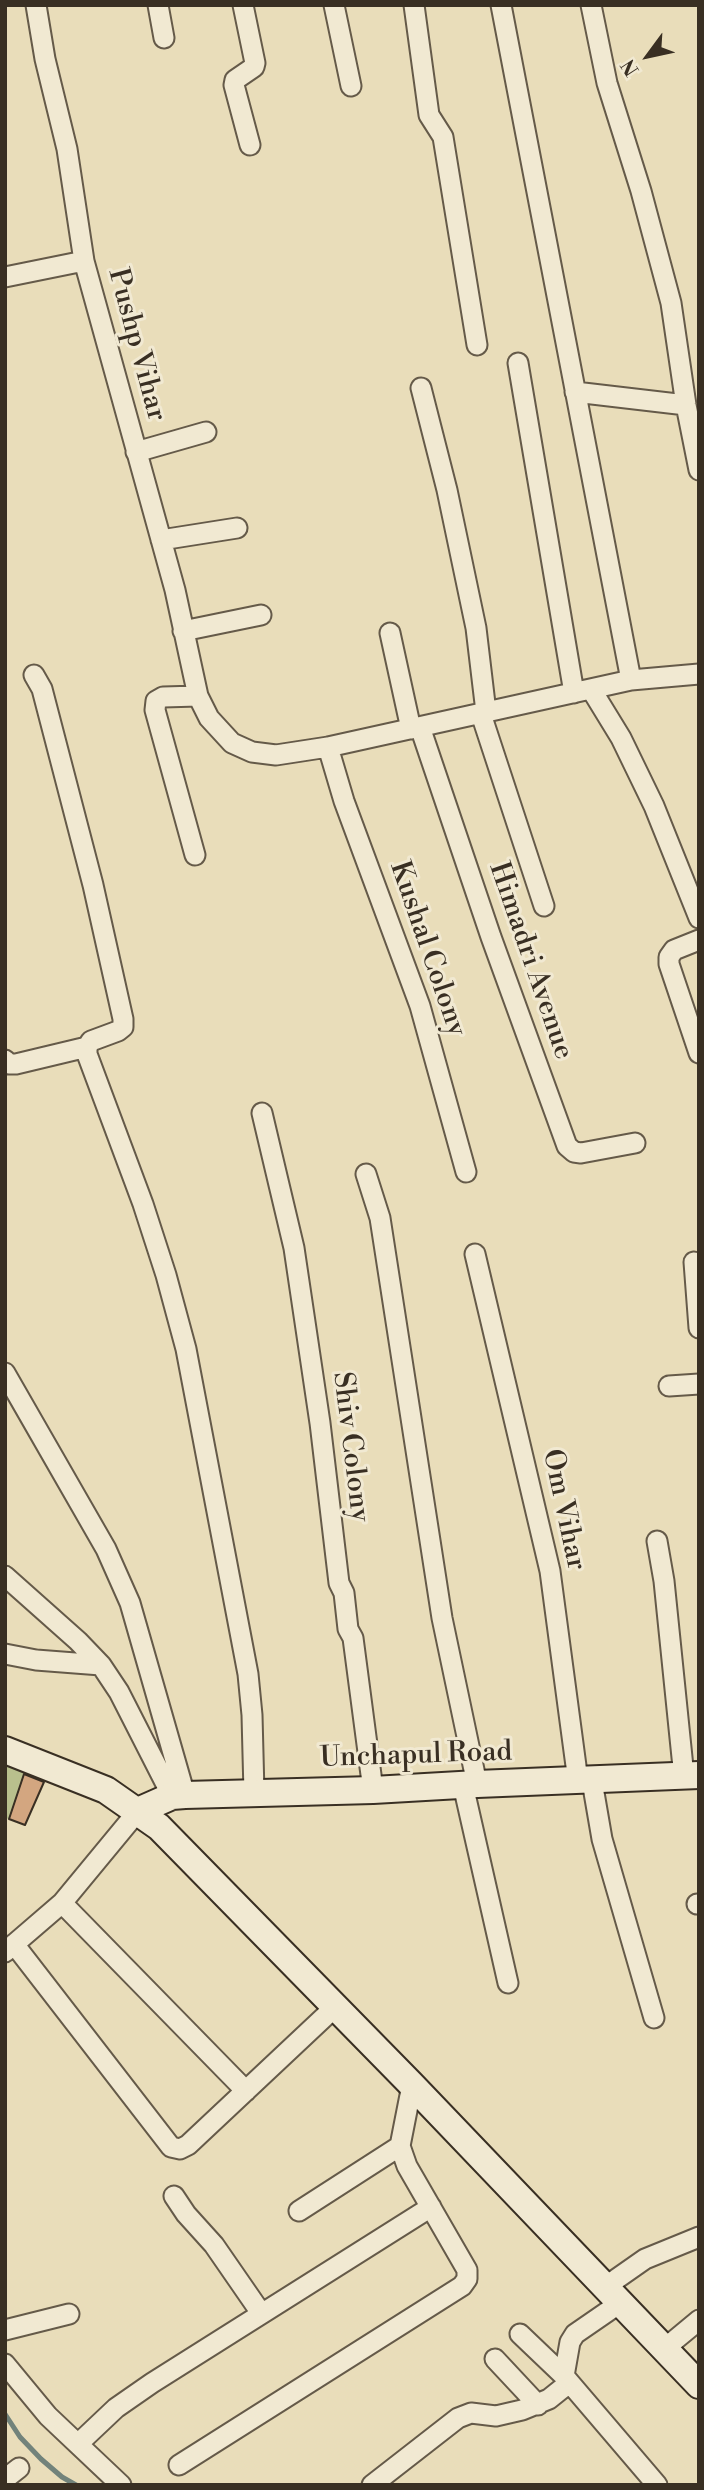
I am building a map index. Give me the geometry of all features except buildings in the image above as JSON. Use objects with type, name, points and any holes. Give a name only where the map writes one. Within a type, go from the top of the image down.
[{"type":"street","name":"Pushp Vihar","points":[[36,5],[45,59],[67,149],[84,261],[175,590],[198,696],[209,718],[232,743],[252,752],[275,755],[328,747],[631,680],[699,674]]},
{"type":"street","points":[[158,5],[164,38]]},
{"type":"street","points":[[243,5],[255,63],[254,67],[238,76],[234,85],[250,145]]},
{"type":"street","points":[[334,5],[351,86]]},
{"type":"street","points":[[414,5],[429,115],[443,137],[477,345]]},
{"type":"street","points":[[501,5],[631,680]]},
{"type":"street","points":[[591,5],[607,83],[641,191],[671,303],[699,470]]},
{"type":"street","points":[[5,276],[84,261]]},
{"type":"street","points":[[518,363],[583,691],[621,738],[648,795],[699,918]]},
{"type":"street","points":[[421,388],[447,490],[476,628],[483,713],[544,906]]},
{"type":"street","points":[[575,392],[686,405]]},
{"type":"street","points":[[136,452],[206,432]]},
{"type":"street","points":[[161,540],[237,528]]},
{"type":"street","points":[[183,631],[261,615]]},
{"type":"street","name":"Himadri Avenue","points":[[390,633],[415,728],[567,1146],[574,1152],[581,1153],[635,1143]]},
{"type":"street","points":[[34,675],[42,689],[93,886],[123,1019],[123,1027],[118,1031],[91,1041],[86,1054],[147,1216],[186,1349],[248,1674],[254,1793]]},
{"type":"street","points":[[195,855],[155,710],[156,701],[163,697],[198,696]]},
{"type":"street","name":"Kushal Colony","points":[[328,747],[344,801],[420,1006],[466,1172]]},
{"type":"street","points":[[699,940],[674,950],[669,957],[669,964],[699,1053]]},
{"type":"street","points":[[5,1060],[9,1064],[16,1064],[87,1047]]},
{"type":"street","name":"Shiv Colony","points":[[262,1113],[294,1248],[320,1423],[339,1583],[344,1593],[348,1629],[353,1638],[373,1790]]},
{"type":"street","points":[[366,1174],[380,1218],[442,1618],[508,1983]]},
{"type":"street","name":"Om Vihar","points":[[475,1254],[550,1571],[585,1781],[654,2018]]},
{"type":"street","points":[[694,1262],[699,1328]]},
{"type":"street","points":[[5,1373],[106,1549],[130,1603],[178,1796]]},
{"type":"street","points":[[669,1386],[699,1384]]},
{"type":"street","points":[[657,1541],[692,1776]]},
{"type":"street","points":[[5,1576],[101,1665],[178,1796]]},
{"type":"street","points":[[5,1654],[36,1660],[101,1665]]},
{"type":"street","points":[[5,1750],[106,1790],[159,1827],[412,2085],[699,2385]]},
{"type":"street","name":"Unchapul Road","points":[[138,1811],[178,1796],[692,1776]]},
{"type":"street","points":[[138,1811],[62,1903],[9,1948],[171,2147],[180,2149],[188,2145],[335,2007]]},
{"type":"street","points":[[62,1903],[246,2091]]},
{"type":"street","points":[[179,2465],[462,2286],[467,2279],[467,2270],[407,2166],[400,2146],[412,2085]]},
{"type":"street","points":[[299,2211],[400,2146]]},
{"type":"street","points":[[174,2196],[214,2245],[261,2313]]},
{"type":"street","points":[[79,2443],[116,2408],[430,2207]]},
{"type":"street","points":[[372,2485],[464,2415],[505,2415],[538,2405],[566,2379],[570,2342],[575,2334],[645,2259],[699,2237]]},
{"type":"street","points":[[5,2330],[69,2314]]},
{"type":"street","points":[[664,2348],[699,2320]]},
{"type":"street","points":[[520,2334],[566,2379],[657,2485]]},
{"type":"street","points":[[495,2359],[538,2405]]},
{"type":"street","points":[[5,2364],[48,2416],[121,2485]]},
{"type":"green space","points":[[5,1763],[25,1771],[9,1819],[5,1818]]},
{"type":"waterway","points":[[5,2414],[20,2437],[41,2459],[76,2485]]}]
